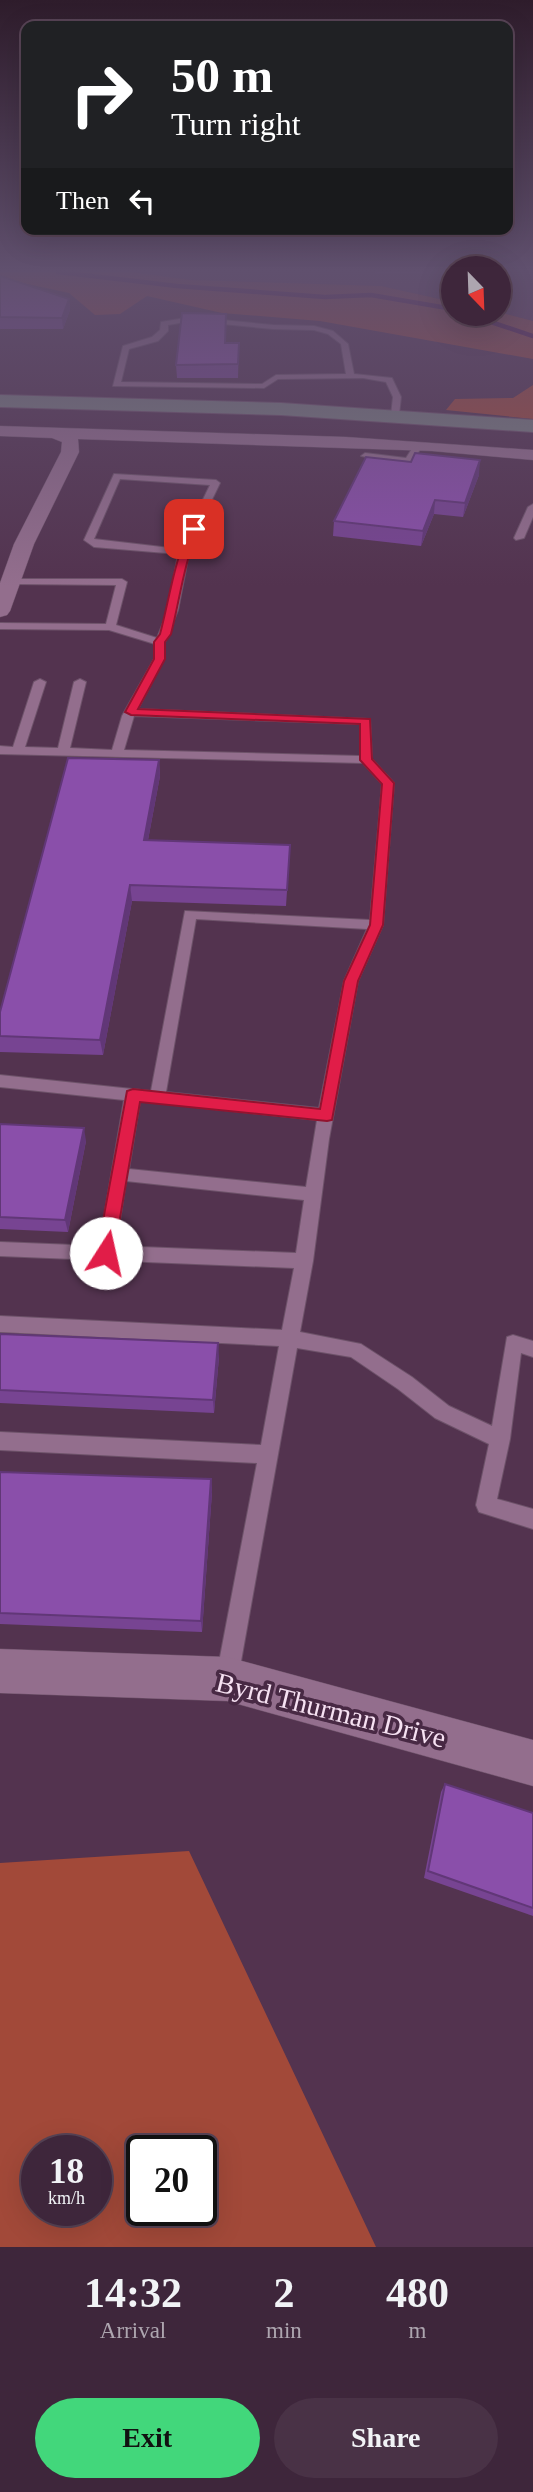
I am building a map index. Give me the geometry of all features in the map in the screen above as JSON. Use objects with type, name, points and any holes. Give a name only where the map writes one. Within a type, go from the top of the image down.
[{"type":"main road","points":[[0,401],[395,415],[533,426]]},
{"type":"street","points":[[0,431],[418,446],[533,455]]},
{"type":"street","points":[[0,611],[24,544],[71,452],[70,439],[55,433]]},
{"type":"street","name":"Byrd Thurman Drive","points":[[0,1671],[227,1679],[533,1763]]},
{"type":"lane","points":[[118,377],[116,384],[264,386],[276,377],[286,377]]},
{"type":"lane","points":[[358,377],[389,380],[397,397],[395,415]]},
{"type":"lane","points":[[365,456],[409,461],[418,446]]},
{"type":"lane","points":[[117,753],[131,712],[159,659],[160,642],[165,634],[174,600],[183,552],[216,483],[117,476],[89,540],[94,544],[183,552]]},
{"type":"lane","points":[[519,538],[533,507]]},
{"type":"lane","points":[[11,581],[122,582],[110,627]]},
{"type":"lane","points":[[0,626],[110,627],[160,642]]},
{"type":"lane","points":[[18,750],[40,682]]},
{"type":"lane","points":[[63,752],[80,682]]},
{"type":"lane","points":[[131,712],[366,721],[366,760],[388,783],[376,925],[351,981],[313,1194],[304,1261],[287,1338],[227,1679]]},
{"type":"lane","points":[[0,750],[366,760]]},
{"type":"lane","points":[[157,1098],[190,914],[376,925]]},
{"type":"lane","points":[[0,1081],[327,1115]]},
{"type":"lane","points":[[106,1253],[133,1095]]},
{"type":"lane","points":[[119,1174],[313,1194]]},
{"type":"lane","points":[[0,1249],[304,1261]]},
{"type":"lane","points":[[0,1324],[287,1338],[355,1350],[405,1383],[442,1412],[500,1439]]},
{"type":"lane","points":[[533,1349],[513,1343],[500,1439],[486,1505],[533,1519]]},
{"type":"lane","points":[[0,1441],[268,1454]]},
{"type":"shaded area","points":[[533,385],[533,419],[446,410],[455,399],[513,398]]},
{"type":"shaded area","points":[[189,1851],[376,2247],[0,2247],[0,1863]]},
{"type":"building","points":[[415,453],[480,460],[465,503],[435,500],[423,531],[334,521],[366,457],[411,462]]},
{"type":"building","points":[[68,758],[159,760],[144,840],[290,845],[287,890],[130,885],[100,1040],[0,1036],[0,1012]]},
{"type":"building","points":[[0,1124],[84,1128],[65,1220],[0,1217]]},
{"type":"building","points":[[0,1334],[218,1343],[213,1400],[0,1390]]},
{"type":"building","points":[[0,1472],[211,1479],[201,1621],[0,1613]]},
{"type":"building","points":[[445,1784],[533,1813],[533,1908],[428,1871]]},
{"type":"route","points":[[106,1253],[133,1095],[327,1115],[351,981],[376,925],[388,783],[366,760],[366,721],[131,712],[159,659],[160,642],[165,634],[181,572],[183,552],[194,529]]}]
